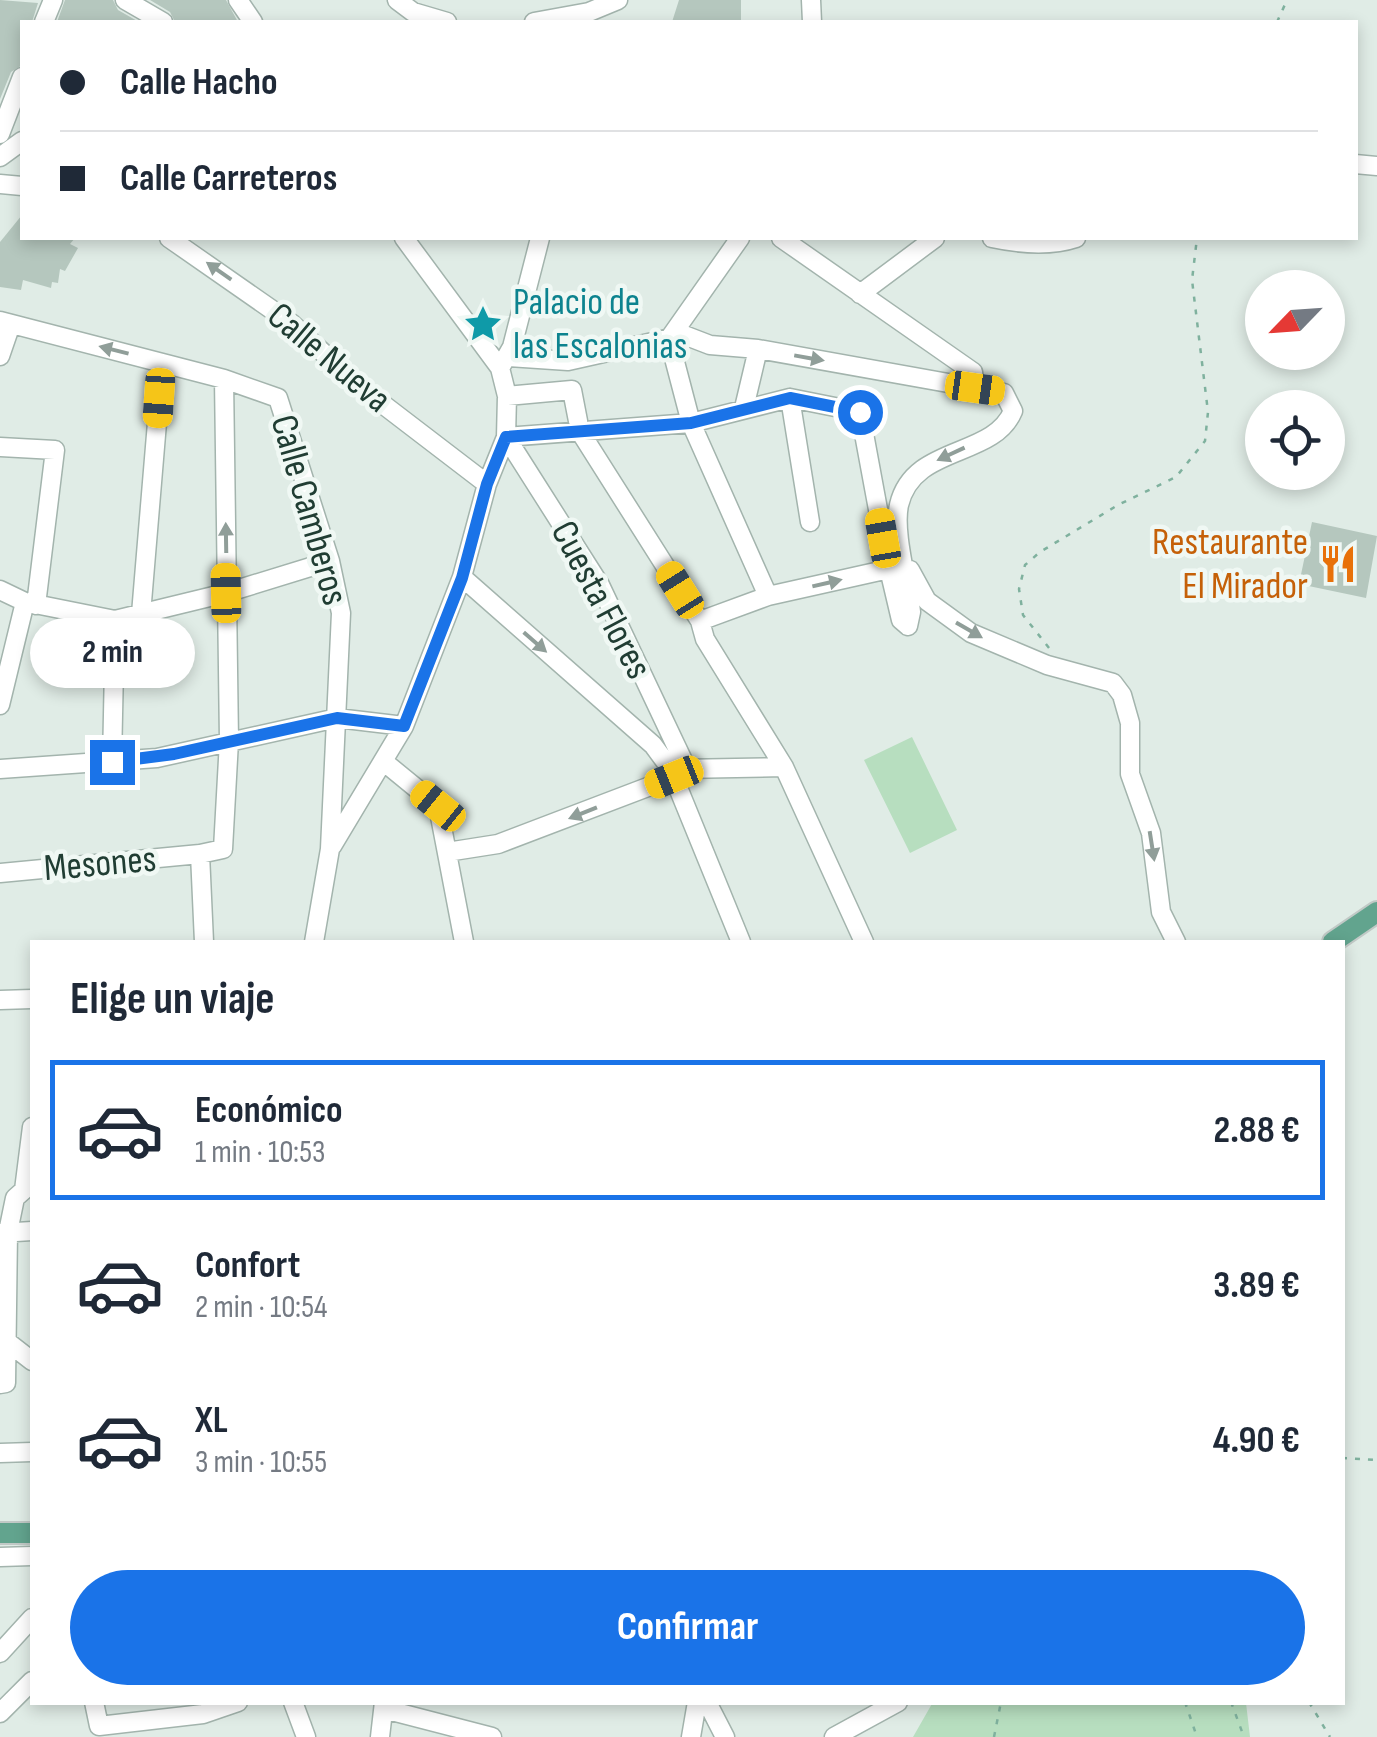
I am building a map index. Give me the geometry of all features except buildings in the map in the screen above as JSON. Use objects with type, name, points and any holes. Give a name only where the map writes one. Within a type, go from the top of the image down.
[{"type":"main road","points":[[1336,940],[1377,912]]},
{"type":"main road","points":[[0,1533],[30,1543]]},
{"type":"street","points":[[126,0],[160,20]]},
{"type":"street","points":[[398,0],[412,12],[441,20]]},
{"type":"street","points":[[544,20],[614,3]]},
{"type":"street","points":[[0,134],[20,82]]},
{"type":"street","name":"Calle Nueva","points":[[171,240],[291,322],[359,386],[487,484]]},
{"type":"street","points":[[406,240],[504,362]]},
{"type":"street","points":[[314,940],[330,849],[404,726],[462,578],[487,484],[506,437],[504,362],[539,240]]},
{"type":"street","points":[[739,240],[669,340],[691,423],[768,596]]},
{"type":"street","points":[[784,240],[973,372],[975,388]]},
{"type":"street","points":[[860,294],[932,240]]},
{"type":"street","points":[[1002,240],[1070,240]]},
{"type":"street","points":[[0,356],[6,322]]},
{"type":"street","name":"Calle Camberos","points":[[6,322],[224,379],[278,398],[330,561],[341,613],[330,849]]},
{"type":"street","points":[[504,362],[568,361],[684,335],[710,345],[758,349],[1004,393],[1013,411],[1008,422],[918,469],[905,488],[898,508],[897,565]]},
{"type":"street","points":[[744,408],[758,349]]},
{"type":"street","points":[[142,614],[162,362]]},
{"type":"street","points":[[204,940],[200,854],[222,849],[229,741],[224,379]]},
{"type":"street","points":[[507,396],[572,390],[578,426],[700,622],[704,639],[784,767],[863,940]]},
{"type":"street","points":[[506,437],[578,426],[691,423],[790,398],[860,412],[897,565],[927,601],[970,634],[1047,665],[1113,683],[1122,695],[1130,723],[1130,774],[1151,832],[1161,912],[1175,940]]},
{"type":"street","points":[[790,398],[810,522]]},
{"type":"street","name":"Cuesta Flores","points":[[506,437],[600,585],[677,771],[739,940]]},
{"type":"street","points":[[0,447],[55,450],[31,604],[0,705]]},
{"type":"street","points":[[0,590],[31,604],[115,620],[226,593],[330,561]]},
{"type":"street","points":[[700,622],[768,596],[897,565]]},
{"type":"street","points":[[462,578],[653,745],[677,771]]},
{"type":"street","points":[[112,762],[115,620]]},
{"type":"street","points":[[0,769],[157,758],[337,718],[404,726]]},
{"type":"street","points":[[383,761],[438,806],[464,940]]},
{"type":"street","points":[[447,852],[498,844],[677,771],[784,767]]},
{"type":"street","name":"Mesones","points":[[0,873],[200,854]]},
{"type":"street","points":[[0,1000],[30,1000]]},
{"type":"street","points":[[0,1384],[6,1383],[4,1232],[8,1196],[24,1190],[30,1144]]},
{"type":"street","points":[[4,1232],[30,1231]]},
{"type":"street","points":[[6,1340],[30,1359]]},
{"type":"street","points":[[0,1453],[30,1452]]},
{"type":"street","points":[[0,1557],[30,1543]]},
{"type":"street","points":[[0,1653],[30,1620]]},
{"type":"street","points":[[0,1713],[30,1684]]},
{"type":"street","points":[[95,1705],[99,1726],[202,1714],[229,1705]]},
{"type":"street","points":[[294,1705],[306,1737]]},
{"type":"street","points":[[691,1737],[696,1705]]},
{"type":"street","points":[[709,1705],[725,1737]]},
{"type":"street","points":[[834,1737],[893,1705]]},
{"type":"street","points":[[380,1737],[384,1706],[492,1737]]},
{"type":"path","points":[[1065,669],[1024,615],[1019,589],[1025,565],[1118,505],[1176,477],[1206,441],[1208,412],[1192,280],[1197,240]]},
{"type":"path","points":[[1345,1458],[1377,1460]]},
{"type":"path","points":[[994,1737],[1000,1705]]},
{"type":"path","points":[[1185,1737],[1196,1734],[1186,1705]]},
{"type":"path","points":[[1231,1705],[1244,1737]]},
{"type":"path","points":[[1312,1705],[1330,1737]]},
{"type":"green space","points":[[912,737],[957,830],[910,853],[864,760]]},
{"type":"green space","points":[[931,1705],[1246,1705],[1250,1737],[913,1737]]},
{"type":"place","name":"Palacio de las Escalonias","points":[[483,324]]},
{"type":"place","name":"Restaurante El Mirador","points":[[1338,564]]},
{"type":"route","points":[[112,762],[157,758],[337,718],[404,726],[462,578],[487,484],[506,437],[691,423],[790,398],[860,412]]}]
